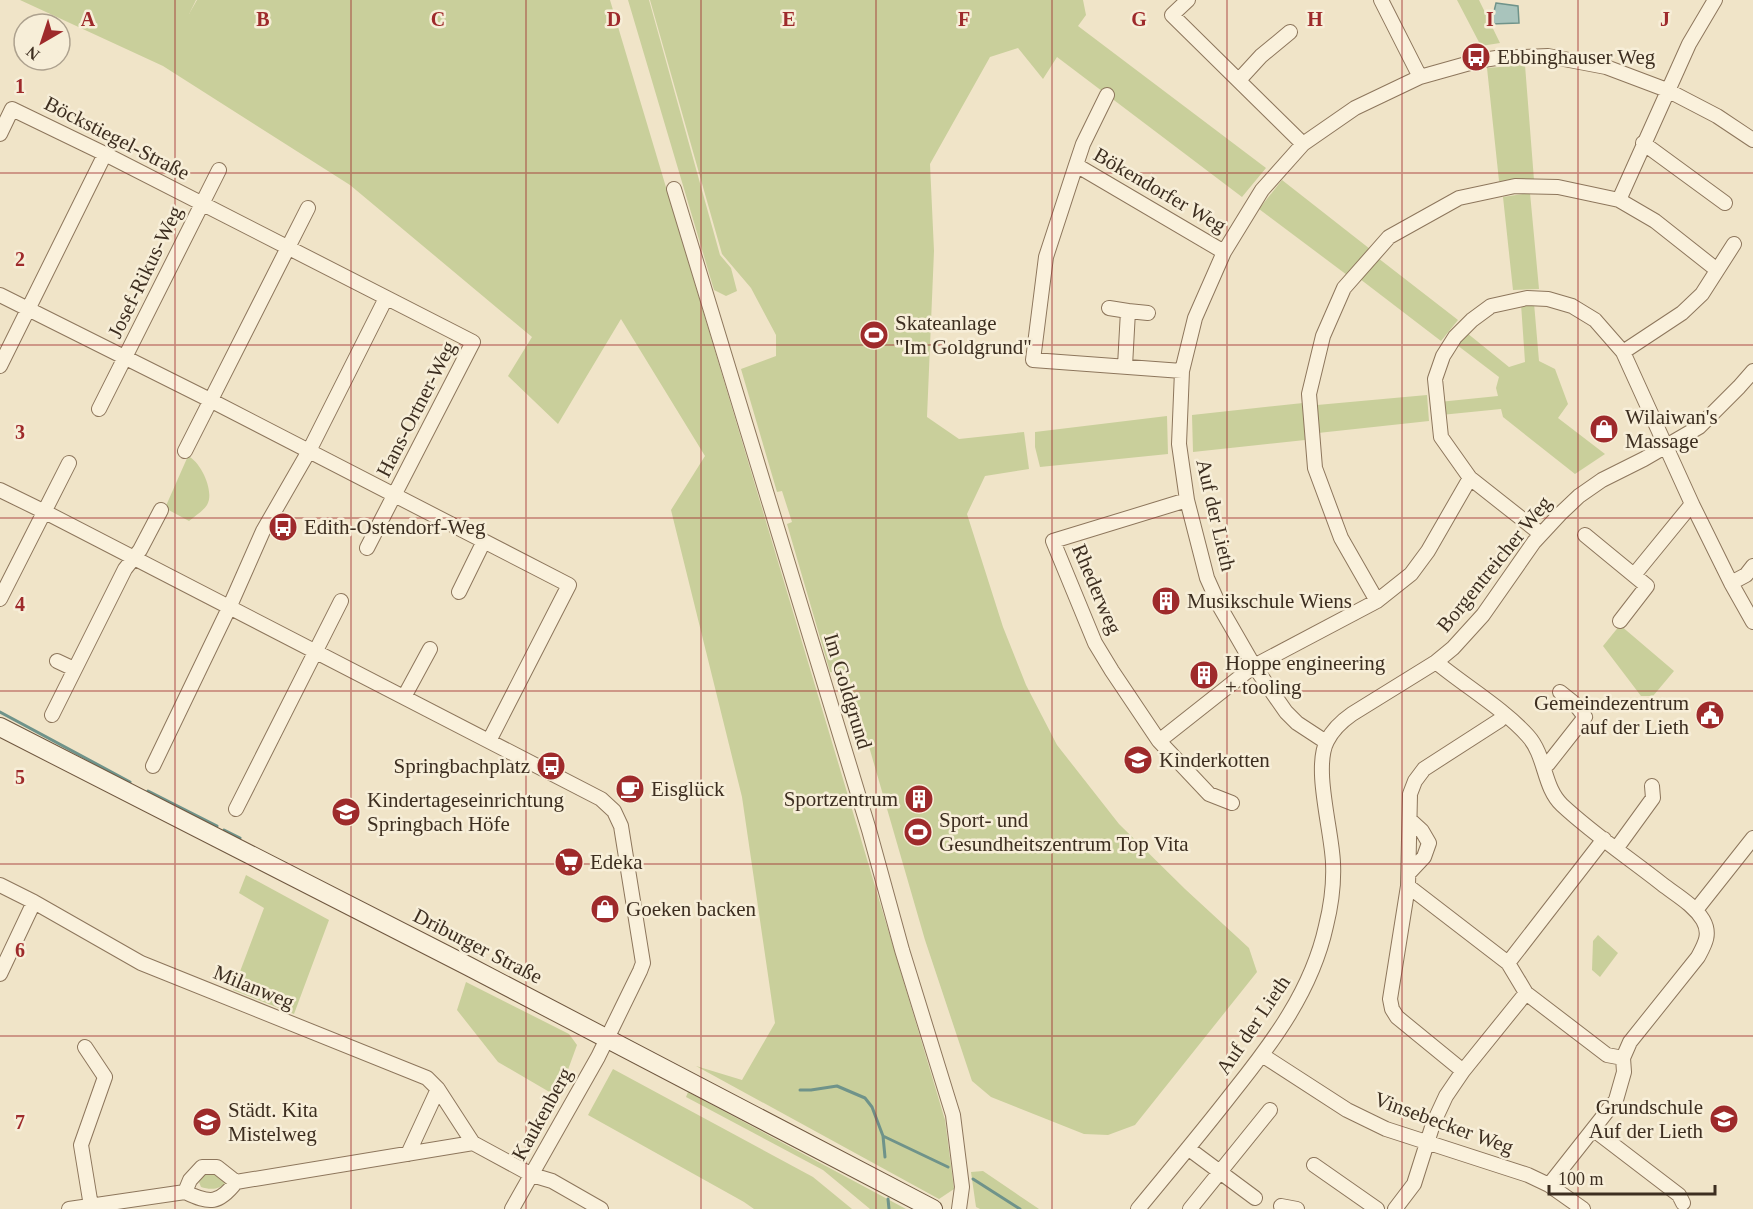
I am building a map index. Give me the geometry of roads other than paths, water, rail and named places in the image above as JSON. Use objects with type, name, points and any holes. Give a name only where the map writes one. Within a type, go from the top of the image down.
[{"type":"main road","name":"Driburger Straße","points":[[0,727],[607,1038],[933,1209]]},
{"type":"street","points":[[1188,0],[1173,15],[1304,144]]},
{"type":"street","points":[[1381,0],[1419,77]]},
{"type":"street","points":[[1619,200],[1689,44],[1715,0]]},
{"type":"street","points":[[1239,80],[1260,56],[1290,32]]},
{"type":"street","name":"Auf der Lieth","points":[[1138,1209],[1189,1149],[1282,1026],[1307,983],[1326,927],[1332,891],[1333,862],[1322,777],[1326,742],[1297,723],[1286,712],[1254,666],[1220,607],[1207,578],[1186,500],[1179,436],[1182,370],[1195,318],[1224,252],[1262,190],[1304,144],[1355,108],[1419,77],[1477,61],[1548,56],[1606,67],[1667,90],[1717,116],[1753,140]]},
{"type":"street","name":"Bökendorfer Weg","points":[[1107,95],[1083,144],[1046,257],[1033,360],[1182,370]]},
{"type":"street","name":"Böckstiegel-Straße","points":[[0,134],[12,109],[473,342]]},
{"type":"street","points":[[1643,143],[1725,203]]},
{"type":"street","points":[[0,366],[105,154]]},
{"type":"street","name":"Bökendorfer Weg","points":[[1076,165],[1224,252]]},
{"type":"street","name":"Böckstiegel-Straße","points":[[201,205],[219,170]]},
{"type":"street","points":[[1377,601],[1341,538],[1315,468],[1309,394],[1323,336],[1344,288],[1389,237],[1459,198],[1515,186],[1558,187],[1619,200],[1655,221],[1717,270]]},
{"type":"street","name":"Im Goldgrund","points":[[674,189],[953,1115],[962,1187],[959,1209]]},
{"type":"street","name":"Josef-Rikus-Weg","points":[[99,409],[201,205]]},
{"type":"street","points":[[185,451],[308,208]]},
{"type":"street","points":[[1623,352],[1682,313],[1702,294],[1734,244]]},
{"type":"street","points":[[0,295],[210,400],[569,585],[489,741]]},
{"type":"street","points":[[153,766],[269,519],[309,451],[386,298]]},
{"type":"street","points":[[1541,534],[1470,478],[1441,437],[1435,379],[1443,356],[1455,337],[1472,320],[1491,306],[1527,298],[1548,299],[1572,306],[1595,320],[1623,352],[1692,504],[1753,622]]},
{"type":"street","points":[[1109,308],[1148,313]]},
{"type":"street","points":[[1125,366],[1128,311]]},
{"type":"street","name":"Hans-Ortner-Weg","points":[[368,549],[473,342]]},
{"type":"street","name":"Borgentreicher Weg","points":[[1326,742],[1343,720],[1436,662],[1453,648],[1483,615],[1541,534],[1573,502],[1602,480],[1699,427],[1753,371]]},
{"type":"street","points":[[0,599],[69,463]]},
{"type":"street","points":[[1159,741],[1254,666],[1377,601],[1411,574],[1428,551],[1470,478]]},
{"type":"street","name":"Kaukenberg","points":[[0,490],[601,799],[614,812],[621,826],[642,963],[640,971],[607,1038],[512,1209]]},
{"type":"street","name":"Rhederweg","points":[[1186,500],[1053,541],[1095,643],[1159,741],[1209,794],[1232,803]]},
{"type":"street","points":[[1634,575],[1692,504]]},
{"type":"street","points":[[52,715],[125,569],[161,510]]},
{"type":"street","points":[[1585,535],[1647,586],[1620,621]]},
{"type":"street","points":[[459,592],[484,540]]},
{"type":"street","points":[[1731,583],[1746,574],[1753,566]]},
{"type":"street","points":[[236,809],[341,601]]},
{"type":"street","points":[[404,698],[430,649]]},
{"type":"street","points":[[57,661],[74,669]]},
{"type":"street","points":[[1436,662],[1528,736],[1538,751],[1552,791],[1560,804],[1696,910],[1707,930],[1706,942],[1698,957],[1630,1042],[1623,1058],[1624,1072],[1616,1100],[1549,1185]]},
{"type":"street","points":[[1543,766],[1548,764],[1586,717],[1560,692]]},
{"type":"street","points":[[1463,1071],[1397,1017],[1390,999],[1408,880],[1410,794],[1415,780],[1424,769],[1500,720],[1504,715]]},
{"type":"street","points":[[1616,849],[1653,798],[1652,786]]},
{"type":"street","points":[[1696,910],[1753,838]]},
{"type":"street","points":[[1508,963],[1604,839]]},
{"type":"street","points":[[1408,880],[1508,963],[1526,993],[1607,1055],[1623,1058]]},
{"type":"street","name":"Milanweg","points":[[0,885],[141,963],[428,1078],[438,1089],[473,1143]]},
{"type":"street","points":[[0,974],[34,902]]},
{"type":"street","points":[[1395,1209],[1414,1184],[1432,1124],[1446,1096],[1463,1071],[1526,993]]},
{"type":"street","points":[[85,1047],[105,1077],[81,1145],[90,1206]]},
{"type":"street","name":"Vinsebecker Weg","points":[[1262,1055],[1347,1110],[1386,1129],[1528,1175],[1549,1185],[1583,1209]]},
{"type":"street","points":[[408,1154],[438,1089]]},
{"type":"street","points":[[1190,1209],[1270,1110]]},
{"type":"street","points":[[1594,1130],[1679,1195],[1683,1203]]},
{"type":"street","points":[[69,1209],[185,1192],[215,1205],[236,1182],[473,1143],[532,1175],[552,1181],[601,1209]]},
{"type":"street","points":[[1189,1149],[1255,1198]]},
{"type":"street","points":[[1314,1165],[1377,1209]]},
{"type":"street","points":[[185,1192],[190,1180],[202,1167],[217,1167],[236,1182]]},
{"type":"street","points":[[1281,1206],[1297,1209]]},
{"type":"water","points":[[1496,3],[1518,6],[1519,23],[1491,24]]},
{"type":"waterway","points":[[0,712],[130,782]]},
{"type":"waterway","points":[[148,791],[217,826]]},
{"type":"waterway","points":[[224,830],[240,838]]},
{"type":"waterway","points":[[800,1090],[837,1086],[865,1098],[872,1107],[883,1136],[885,1157]]},
{"type":"waterway","points":[[883,1136],[948,1167]]},
{"type":"waterway","points":[[973,1179],[1020,1209]]},
{"type":"waterway","points":[[888,1199],[889,1209]]},
{"type":"place","name":"Ebbinghauser Weg","points":[[1476,57]]},
{"type":"place","name":"Skateanlage \"Im Goldgrund\"","points":[[874,335]]},
{"type":"place","name":"Wilaiwan's Massage","points":[[1604,429]]},
{"type":"place","name":"Edith-Ostendorf-Weg","points":[[283,527]]},
{"type":"place","name":"Musikschule Wiens","points":[[1166,601]]},
{"type":"place","name":"Hoppe engineering + tooling","points":[[1204,675]]},
{"type":"place","name":"Gemeindezentrum auf der Lieth","points":[[1710,715]]},
{"type":"place","name":"Kinderkotten","points":[[1138,760]]},
{"type":"place","name":"Springbachplatz","points":[[551,766]]},
{"type":"place","name":"Eisglück","points":[[630,789]]},
{"type":"place","name":"Sportzentrum","points":[[919,799]]},
{"type":"place","name":"Kindertageseinrichtung Springbach Höfe","points":[[346,812]]},
{"type":"place","name":"Sport- und Gesundheitszentrum Top Vita","points":[[918,832]]},
{"type":"place","name":"Edeka","points":[[569,862]]},
{"type":"place","name":"Goeken backen","points":[[605,909]]},
{"type":"place","name":"Grundschule Auf der Lieth","points":[[1724,1119]]},
{"type":"place","name":"Städt. Kita Mistelweg","points":[[207,1122]]}]
